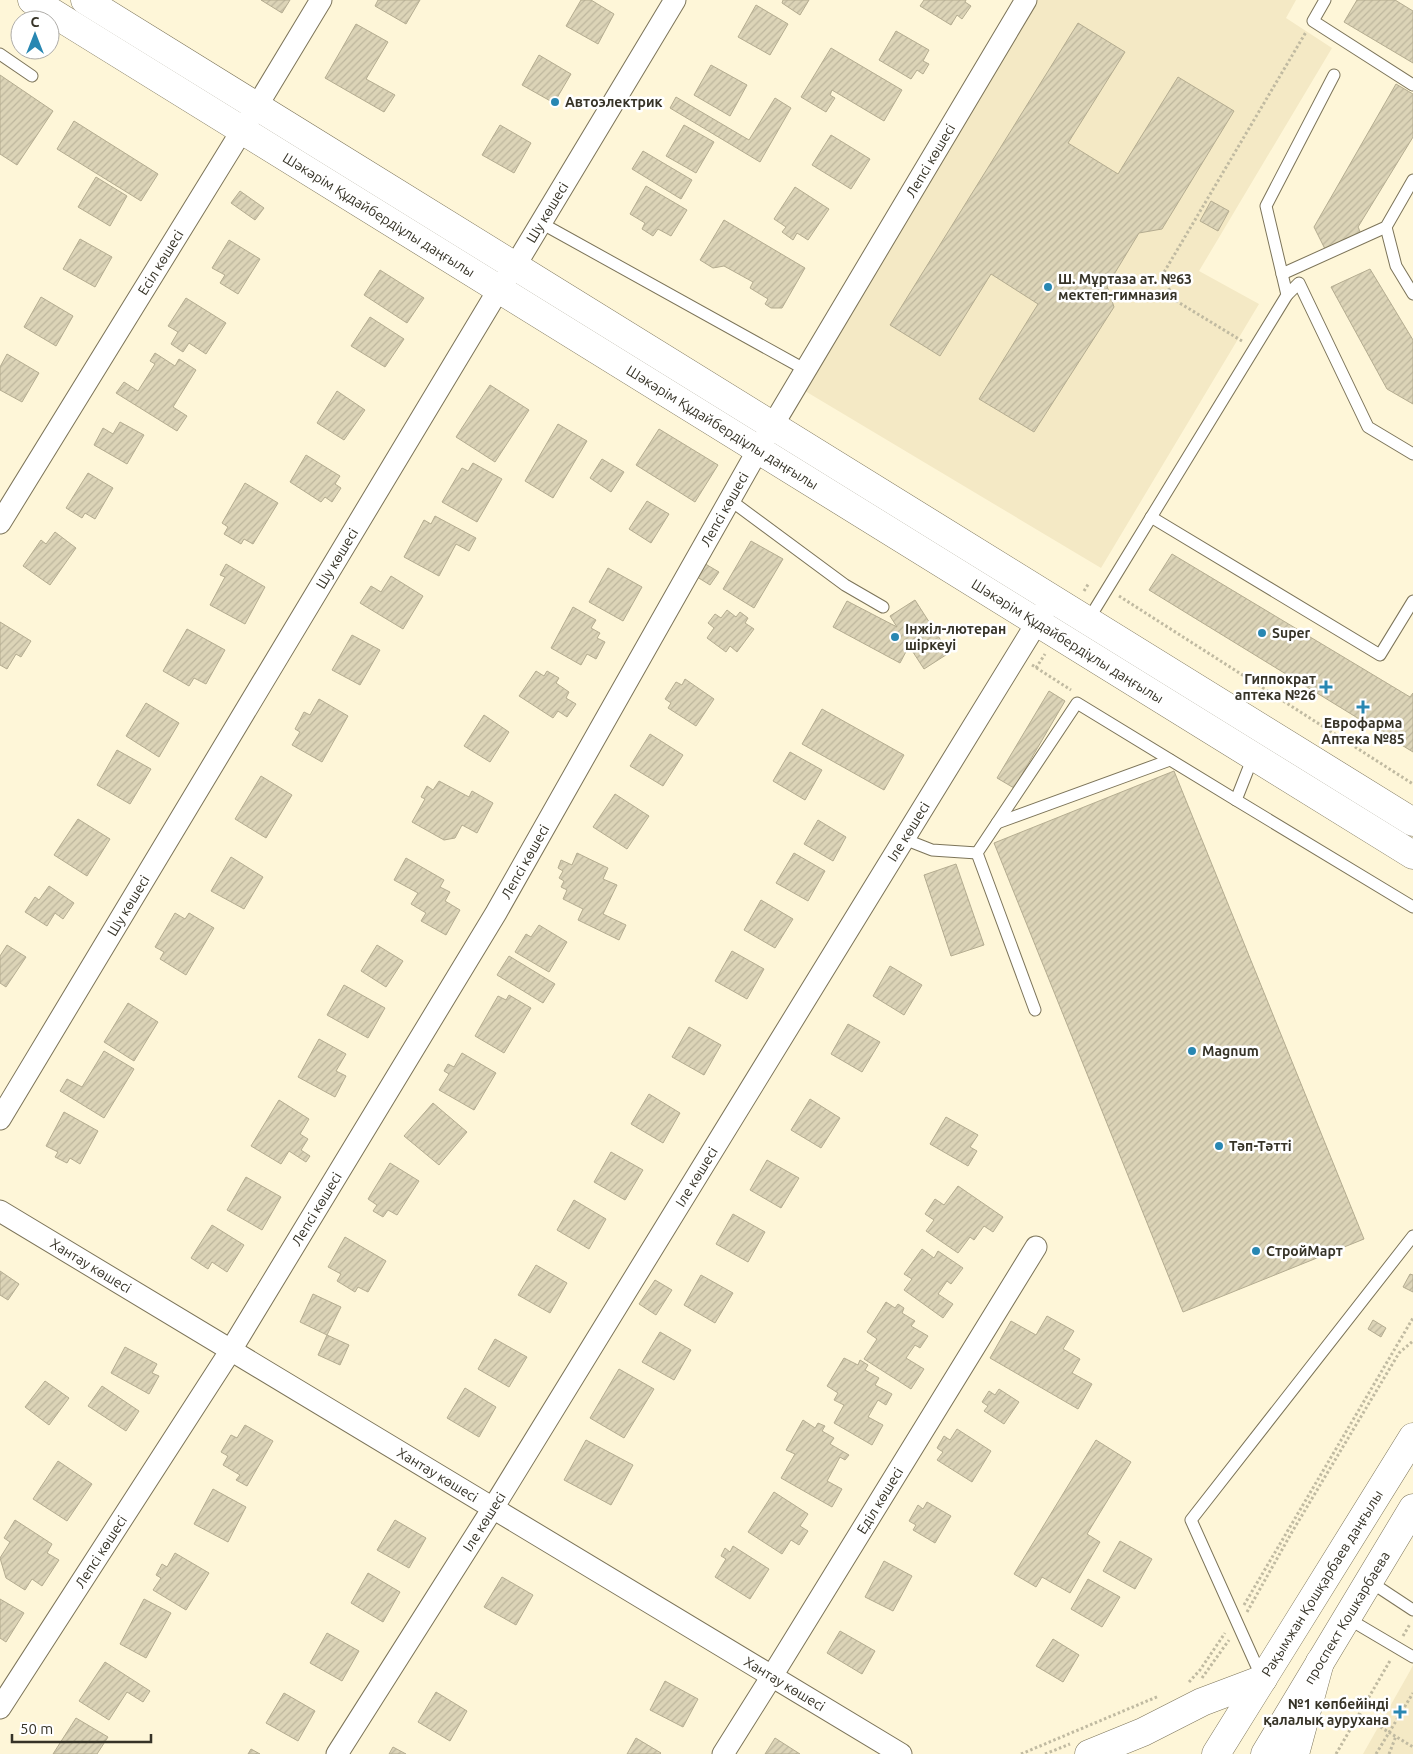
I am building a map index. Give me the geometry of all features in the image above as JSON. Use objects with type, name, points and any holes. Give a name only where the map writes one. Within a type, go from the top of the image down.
[{"type":"main road","name":"Шәкәрім Құдайбердіұлы даңғылы","points":[[32,0],[1037,622],[1080,632],[1413,822]]},
{"type":"main road","name":"Шәкәрім Құдайбердіұлы даңғылы","points":[[85,0],[1052,598],[1080,632],[1254,756],[1413,855]]},
{"type":"main road","name":"Рақымжан Қошқарбаев даңғылы","points":[[1216,1754],[1413,1437]]},
{"type":"main road","name":"проспект Кошкарбаева","points":[[1265,1754],[1413,1508]]},
{"type":"main road","points":[[1295,1754],[1320,1662]]},
{"type":"main road","points":[[1084,1747],[1143,1732],[1202,1702],[1263,1679]]},
{"type":"street","name":"Есіл көшесі","points":[[0,523],[321,0]]},
{"type":"street","name":"Шу көшесі","points":[[0,1120],[499,289],[515,266],[675,0]]},
{"type":"street","name":"Лепсі көшесі","points":[[0,1708],[231,1350],[496,913],[758,450],[1026,0]]},
{"type":"street","name":"Іле көшесі","points":[[337,1754],[493,1508],[1052,598]]},
{"type":"street","name":"Хантау көшесі","points":[[0,1211],[901,1754]]},
{"type":"street","name":"Еділ көшесі","points":[[723,1754],[1036,1247]]},
{"type":"lane","points":[[1325,0],[1313,21],[1413,85]]},
{"type":"lane","points":[[0,54],[32,76]]},
{"type":"lane","points":[[1287,295],[1266,206],[1334,75]]},
{"type":"lane","points":[[1282,274],[1386,227],[1413,180]]},
{"type":"lane","points":[[541,223],[806,370]]},
{"type":"lane","points":[[1386,227],[1396,266],[1413,294]]},
{"type":"lane","points":[[1080,632],[1287,295],[1299,283],[1368,427],[1413,454]]},
{"type":"lane","points":[[730,500],[845,586],[883,607]]},
{"type":"lane","points":[[1151,517],[1380,655],[1413,601]]},
{"type":"lane","points":[[977,854],[1077,703],[1413,907]]},
{"type":"lane","points":[[1236,800],[1254,756]]},
{"type":"lane","points":[[997,824],[1170,760]]},
{"type":"lane","points":[[904,839],[932,850],[977,854]]},
{"type":"lane","points":[[977,854],[1035,1010]]},
{"type":"lane","points":[[1263,1679],[1192,1520],[1413,1236]]},
{"type":"lane","points":[[1369,1581],[1413,1610]]},
{"type":"lane","points":[[1347,1618],[1413,1657]]},
{"type":"path","points":[[1255,348],[1173,300],[1163,274],[1313,21]]},
{"type":"path","points":[[1107,589],[1413,784]]},
{"type":"path","points":[[1187,1684],[1237,1622],[1413,1318]]},
{"type":"path","points":[[1198,1683],[1292,1532],[1399,1353],[1413,1342]]},
{"type":"path","points":[[1336,1754],[1413,1619]]},
{"type":"path","points":[[1021,1754],[1167,1693]]},
{"type":"path","points":[[1376,1754],[1413,1693]]},
{"type":"path","points":[[1359,1714],[1413,1748]]},
{"type":"path","points":[[1389,1754],[1396,1736]]},
{"type":"path","points":[[1045,1754],[1084,1747]]},
{"type":"shaded area","name":"Ш. Мұртаза ат. №63 мектеп-гимназия","points":[[1038,0],[1296,0],[1286,18],[1332,48],[1199,271],[1259,304],[1101,568],[805,391]]},
{"type":"shaded area","name":"№1 көпбейінді қалалық аурухана","points":[[1413,1665],[1413,1754],[1363,1754],[1410,1671]]},
{"type":"building","points":[[261,0],[290,0],[282,13]]},
{"type":"building","points":[[378,0],[420,0],[406,24],[375,6]]},
{"type":"building","points":[[581,0],[591,0],[614,14],[598,44],[566,26]]},
{"type":"building","points":[[783,0],[809,0],[800,15],[782,3]]},
{"type":"building","points":[[924,0],[966,0],[965,2],[971,6],[962,19],[957,15],[951,25],[920,6]]},
{"type":"building","points":[[1357,0],[1395,0],[1413,11],[1413,63],[1344,22]]},
{"type":"building","points":[[756,5],[788,24],[770,55],[738,37]]},
{"type":"building","points":[[1078,23],[1125,52],[1068,143],[1118,174],[1178,77],[1234,111],[1162,229],[1139,233],[1107,286],[1114,307],[1034,432],[979,399],[1038,304],[991,274],[940,356],[890,325]]},
{"type":"building","points":[[356,24],[388,42],[366,79],[395,95],[384,112],[325,78]]},
{"type":"building","points":[[896,31],[929,50],[923,61],[929,64],[923,74],[917,70],[911,79],[879,60]]},
{"type":"building","points":[[831,48],[902,90],[884,121],[832,90],[830,95],[835,98],[826,112],[801,97]]},
{"type":"building","points":[[539,55],[571,74],[554,103],[522,85]]},
{"type":"building","points":[[711,65],[747,85],[730,116],[694,95]]},
{"type":"building","points":[[0,75],[53,111],[17,165],[0,154]]},
{"type":"building","points":[[1396,84],[1413,94],[1413,137],[1358,227],[1362,236],[1327,253],[1314,227]]},
{"type":"building","points":[[676,97],[749,140],[775,98],[791,108],[760,162],[670,108]]},
{"type":"building","points":[[74,121],[158,174],[141,201],[57,149]]},
{"type":"building","points":[[500,125],[531,143],[514,173],[482,155]]},
{"type":"building","points":[[684,125],[714,142],[696,173],[666,156]]},
{"type":"building","points":[[831,135],[870,159],[851,189],[812,165]]},
{"type":"building","points":[[643,151],[692,180],[681,199],[632,169]]},
{"type":"building","points":[[96,177],[127,196],[110,226],[78,207]]},
{"type":"building","points":[[646,186],[687,210],[671,236],[658,229],[653,236],[642,229],[645,223],[630,214]]},
{"type":"building","points":[[795,187],[829,209],[808,240],[797,233],[793,240],[782,232],[786,227],[774,219]]},
{"type":"building","points":[[240,191],[264,208],[255,220],[231,203]]},
{"type":"building","points":[[1211,201],[1229,211],[1218,231],[1200,221]]},
{"type":"building","points":[[724,220],[805,268],[782,308],[771,308],[765,304],[768,299],[750,288],[753,282],[724,266],[713,268],[700,260]]},
{"type":"building","points":[[80,239],[112,257],[95,287],[63,269]]},
{"type":"building","points":[[229,240],[260,259],[238,294],[220,283],[225,275],[212,268]]},
{"type":"building","points":[[1370,269],[1413,340],[1413,404],[1387,389],[1331,287]]},
{"type":"building","points":[[380,270],[424,298],[407,323],[364,295]]},
{"type":"building","points":[[41,297],[73,316],[56,346],[24,327]]},
{"type":"building","points":[[186,298],[226,323],[206,354],[189,343],[183,352],[171,344],[178,332],[168,326]]},
{"type":"building","points":[[370,317],[404,339],[385,367],[351,346]]},
{"type":"building","points":[[155,353],[175,366],[179,359],[196,370],[173,407],[187,416],[177,431],[116,393],[124,382],[138,391],[155,364],[150,361]]},
{"type":"building","points":[[7,354],[39,373],[22,402],[0,390],[0,367]]},
{"type":"building","points":[[490,385],[529,410],[495,462],[456,437]]},
{"type":"building","points":[[337,391],[365,410],[344,440],[317,423]]},
{"type":"building","points":[[120,422],[144,435],[127,464],[94,445],[103,428],[113,434]]},
{"type":"building","points":[[558,424],[587,441],[553,498],[525,481]]},
{"type":"building","points":[[659,429],[718,465],[695,502],[636,465]]},
{"type":"building","points":[[306,455],[340,476],[335,484],[341,488],[332,502],[325,497],[321,502],[290,482]]},
{"type":"building","points":[[602,459],[624,472],[611,492],[590,478]]},
{"type":"building","points":[[473,463],[502,479],[477,522],[442,502],[462,468],[468,471]]},
{"type":"building","points":[[88,473],[113,488],[95,519],[85,513],[82,518],[66,508]]},
{"type":"building","points":[[245,483],[278,503],[253,544],[244,539],[241,544],[224,534],[228,527],[222,523]]},
{"type":"building","points":[[647,501],[669,514],[651,543],[629,529]]},
{"type":"building","points":[[435,516],[476,538],[469,551],[456,544],[439,576],[404,557],[424,520],[431,524]]},
{"type":"building","points":[[55,532],[76,548],[50,585],[23,566],[41,540],[46,544]]},
{"type":"building","points":[[751,541],[783,559],[754,608],[723,589]]},
{"type":"building","points":[[1172,554],[1410,697],[1413,693],[1413,752],[1149,590]]},
{"type":"building","points":[[702,562],[719,572],[710,585],[694,575]]},
{"type":"building","points":[[226,564],[265,587],[245,624],[210,605],[225,577],[220,575]]},
{"type":"building","points":[[608,568],[642,587],[623,621],[589,602]]},
{"type":"building","points":[[391,576],[423,596],[403,629],[360,603],[371,586],[381,592]]},
{"type":"building","name":"Інжіл-лютеран шіркеуі","points":[[915,600],[949,653],[924,669],[909,646],[900,663],[833,627],[847,601],[897,627],[890,616]]},
{"type":"building","points":[[573,607],[596,620],[591,628],[600,633],[597,638],[605,642],[596,659],[587,654],[581,665],[551,648]]},
{"type":"building","points":[[727,610],[736,617],[740,612],[748,618],[745,623],[754,629],[737,652],[730,646],[726,652],[707,638],[714,628],[708,623],[715,614],[721,618]]},
{"type":"building","points":[[0,622],[31,641],[21,657],[16,654],[7,669],[0,665]]},
{"type":"building","points":[[187,629],[225,650],[206,684],[194,678],[189,686],[163,671]]},
{"type":"building","points":[[352,635],[380,650],[360,685],[332,670]]},
{"type":"building","points":[[536,671],[544,676],[547,671],[559,678],[556,683],[569,692],[566,698],[576,704],[567,717],[558,711],[553,718],[519,696]]},
{"type":"building","points":[[685,679],[714,699],[696,726],[668,708],[671,703],[665,699],[676,682],[682,685]]},
{"type":"building","points":[[1049,691],[1065,701],[1014,788],[997,778]]},
{"type":"building","points":[[319,699],[348,716],[322,762],[292,745],[300,732],[295,729],[304,712],[310,715]]},
{"type":"building","points":[[146,703],[179,723],[159,757],[126,736]]},
{"type":"building","points":[[822,709],[904,755],[884,790],[802,744]]},
{"type":"building","points":[[484,715],[509,732],[490,762],[464,746]]},
{"type":"building","points":[[650,734],[683,755],[663,786],[630,766]]},
{"type":"building","points":[[117,750],[151,769],[130,804],[97,785]]},
{"type":"building","points":[[790,752],[822,770],[805,800],[773,781]]},
{"type":"building","points":[[1174,771],[1364,1239],[1183,1312],[994,843]]},
{"type":"building","points":[[261,776],[292,795],[266,838],[235,819]]},
{"type":"building","points":[[439,781],[469,797],[472,791],[493,803],[477,833],[462,825],[455,838],[444,840],[412,822],[425,799],[421,797],[427,786],[433,790]]},
{"type":"building","points":[[615,794],[649,816],[627,849],[593,827]]},
{"type":"building","points":[[78,819],[110,839],[87,876],[54,855]]},
{"type":"building","points":[[818,820],[846,837],[833,861],[804,844]]},
{"type":"building","points":[[577,853],[608,868],[603,879],[617,885],[603,914],[626,925],[619,940],[578,920],[583,909],[563,899],[567,890],[561,887],[564,881],[559,878],[563,871],[558,868],[561,860],[572,865]]},
{"type":"building","points":[[794,853],[825,871],[808,901],[776,883]]},
{"type":"building","points":[[231,857],[263,877],[244,909],[211,891]]},
{"type":"building","points":[[406,858],[444,880],[440,887],[450,892],[445,901],[460,910],[446,935],[421,921],[426,913],[411,904],[418,893],[394,880]]},
{"type":"building","points":[[956,864],[984,945],[951,956],[924,875]]},
{"type":"building","points":[[49,886],[74,903],[63,919],[55,913],[47,926],[25,912],[35,897],[39,900]]},
{"type":"building","points":[[761,900],[793,919],[775,948],[744,930]]},
{"type":"building","points":[[175,913],[185,919],[189,913],[214,928],[186,975],[160,959],[164,952],[155,947]]},
{"type":"building","points":[[539,925],[567,942],[549,972],[515,952],[526,934],[531,937]]},
{"type":"building","points":[[7,945],[26,957],[6,987],[0,983],[0,956]]},
{"type":"building","points":[[377,945],[403,961],[386,987],[361,971]]},
{"type":"building","points":[[732,951],[764,969],[747,999],[715,981]]},
{"type":"building","points":[[509,956],[555,984],[543,1003],[497,975]]},
{"type":"building","points":[[890,966],[922,985],[904,1015],[873,996]]},
{"type":"building","points":[[344,985],[385,1008],[368,1038],[327,1015]]},
{"type":"building","points":[[509,995],[531,1008],[504,1053],[475,1036],[498,996],[506,1000]]},
{"type":"building","points":[[128,1003],[158,1022],[134,1061],[104,1042]]},
{"type":"building","points":[[848,1024],[880,1042],[862,1072],[831,1054]]},
{"type":"building","points":[[689,1027],[721,1045],[704,1075],[672,1057]]},
{"type":"building","points":[[319,1039],[346,1054],[336,1071],[346,1076],[335,1097],[298,1077]]},
{"type":"building","points":[[104,1051],[134,1069],[104,1118],[60,1091],[67,1079],[82,1087]]},
{"type":"building","points":[[462,1053],[496,1073],[474,1110],[439,1090],[449,1074],[444,1071],[448,1064],[454,1067]]},
{"type":"building","points":[[649,1094],[680,1113],[663,1143],[631,1124]]},
{"type":"building","points":[[810,1099],[840,1118],[821,1148],[791,1130]]},
{"type":"building","points":[[279,1100],[309,1119],[300,1134],[308,1139],[301,1150],[310,1156],[306,1162],[289,1151],[281,1164],[251,1146]]},
{"type":"building","points":[[433,1103],[467,1132],[439,1165],[404,1136]]},
{"type":"building","points":[[64,1112],[98,1131],[80,1164],[70,1158],[67,1163],[55,1157],[58,1152],[46,1146]]},
{"type":"building","points":[[946,1117],[978,1135],[970,1147],[977,1151],[968,1166],[930,1144]]},
{"type":"building","points":[[611,1152],[643,1170],[625,1200],[594,1182]]},
{"type":"building","points":[[767,1160],[799,1178],[781,1208],[750,1190]]},
{"type":"building","points":[[390,1163],[419,1181],[397,1215],[388,1210],[383,1217],[373,1211],[377,1205],[368,1199]]},
{"type":"building","points":[[246,1177],[281,1197],[262,1230],[227,1210]]},
{"type":"building","points":[[958,1186],[1003,1217],[993,1232],[984,1226],[974,1240],[970,1237],[958,1253],[926,1231],[934,1220],[925,1214],[935,1199],[944,1205]]},
{"type":"building","points":[[574,1200],[606,1219],[589,1249],[557,1230]]},
{"type":"building","points":[[733,1214],[765,1232],[748,1262],[716,1244]]},
{"type":"building","points":[[212,1225],[244,1245],[227,1272],[212,1262],[208,1269],[191,1258]]},
{"type":"building","points":[[345,1237],[386,1261],[368,1292],[358,1287],[355,1292],[337,1281],[341,1274],[328,1267]]},
{"type":"building","points":[[922,1249],[934,1258],[938,1251],[963,1268],[951,1284],[947,1281],[938,1294],[953,1304],[943,1318],[904,1290],[912,1279],[904,1274]]},
{"type":"building","points":[[536,1265],[567,1283],[550,1313],[518,1295]]},
{"type":"building","points":[[0,1271],[19,1284],[8,1300],[0,1295]]},
{"type":"building","points":[[1410,1274],[1413,1275],[1413,1292],[1403,1287]]},
{"type":"building","points":[[701,1275],[733,1293],[715,1323],[684,1305]]},
{"type":"building","points":[[655,1280],[672,1290],[656,1315],[639,1304]]},
{"type":"building","points":[[313,1294],[341,1307],[327,1335],[300,1322]]},
{"type":"building","points":[[886,1302],[895,1308],[898,1304],[904,1308],[902,1313],[915,1321],[911,1326],[928,1336],[920,1348],[915,1345],[906,1358],[924,1369],[911,1389],[864,1359],[877,1339],[867,1332]]},
{"type":"building","points":[[1047,1316],[1074,1331],[1063,1349],[1080,1359],[1072,1373],[1092,1384],[1078,1409],[990,1358],[1011,1321],[1036,1335]]},
{"type":"building","points":[[1373,1320],[1386,1328],[1381,1337],[1368,1329]]},
{"type":"building","points":[[660,1332],[691,1350],[674,1380],[642,1362]]},
{"type":"building","points":[[327,1335],[349,1345],[340,1365],[318,1355]]},
{"type":"building","points":[[495,1339],[527,1357],[509,1387],[478,1369]]},
{"type":"building","points":[[125,1347],[157,1364],[152,1373],[159,1376],[149,1394],[111,1373]]},
{"type":"building","points":[[844,1358],[858,1365],[860,1360],[868,1365],[865,1370],[879,1378],[875,1385],[892,1394],[886,1405],[878,1400],[868,1417],[883,1425],[872,1445],[834,1423],[844,1405],[834,1400],[838,1393],[827,1386]]},
{"type":"building","points":[[619,1369],[654,1389],[624,1438],[590,1418]]},
{"type":"building","points":[[45,1381],[69,1398],[49,1425],[25,1407]]},
{"type":"building","points":[[102,1386],[139,1411],[126,1431],[88,1406]]},
{"type":"building","points":[[465,1388],[496,1407],[479,1437],[447,1418]]},
{"type":"building","points":[[999,1389],[1019,1402],[1004,1424],[984,1411],[988,1406],[982,1402],[989,1391],[995,1395]]},
{"type":"building","points":[[803,1420],[815,1428],[818,1423],[825,1426],[822,1431],[834,1438],[830,1444],[849,1455],[845,1460],[840,1457],[827,1481],[842,1489],[832,1507],[781,1478],[795,1454],[786,1450]]},
{"type":"building","points":[[245,1425],[273,1441],[247,1486],[236,1480],[240,1475],[223,1465],[228,1456],[221,1452],[231,1435],[237,1438]]},
{"type":"building","points":[[957,1429],[991,1451],[972,1482],[937,1460],[943,1452],[937,1448],[944,1436],[950,1440]]},
{"type":"building","points":[[586,1440],[633,1465],[611,1505],[564,1480]]},
{"type":"building","points":[[1096,1440],[1131,1462],[1087,1534],[1100,1542],[1070,1593],[1042,1577],[1036,1587],[1014,1574]]},
{"type":"building","points":[[58,1461],[92,1484],[67,1521],[33,1499]]},
{"type":"building","points":[[213,1489],[246,1507],[228,1542],[194,1524]]},
{"type":"building","points":[[774,1492],[808,1514],[800,1526],[808,1531],[799,1545],[791,1540],[782,1554],[748,1532]]},
{"type":"building","points":[[927,1502],[951,1516],[935,1543],[913,1530],[916,1525],[909,1521],[918,1505],[923,1509]]},
{"type":"building","points":[[15,1520],[52,1544],[47,1553],[59,1560],[42,1586],[32,1579],[25,1590],[6,1578],[0,1558],[10,1542],[4,1538]]},
{"type":"building","points":[[395,1520],[426,1538],[409,1568],[377,1550]]},
{"type":"building","points":[[1120,1541],[1152,1559],[1135,1589],[1103,1571]]},
{"type":"building","points":[[733,1546],[769,1569],[750,1599],[715,1577],[726,1559],[721,1556],[725,1548],[730,1552]]},
{"type":"building","points":[[175,1553],[209,1573],[186,1610],[153,1590],[161,1578],[156,1575],[162,1564],[167,1567]]},
{"type":"building","points":[[884,1561],[912,1576],[893,1611],[865,1597]]},
{"type":"building","points":[[368,1573],[400,1592],[383,1622],[351,1603]]},
{"type":"building","points":[[502,1577],[533,1595],[516,1625],[484,1607]]},
{"type":"building","points":[[1088,1579],[1120,1597],[1102,1627],[1071,1609]]},
{"type":"building","points":[[0,1599],[24,1613],[6,1642],[0,1638]]},
{"type":"building","points":[[144,1599],[171,1613],[146,1658],[120,1644]]},
{"type":"building","points":[[840,1631],[875,1651],[862,1674],[827,1653]]},
{"type":"building","points":[[327,1633],[359,1651],[342,1681],[310,1663]]},
{"type":"building","points":[[1053,1639],[1079,1655],[1063,1682],[1036,1666]]},
{"type":"building","points":[[105,1662],[150,1691],[143,1702],[127,1692],[109,1720],[79,1701]]},
{"type":"building","points":[[665,1681],[698,1699],[683,1727],[650,1710]]},
{"type":"building","points":[[436,1692],[467,1711],[450,1741],[418,1722]]},
{"type":"building","points":[[284,1693],[315,1711],[298,1741],[266,1723]]},
{"type":"building","points":[[76,1718],[108,1737],[97,1754],[53,1754]]},
{"type":"building","points":[[636,1738],[661,1753],[627,1754]]},
{"type":"building","points":[[775,1738],[800,1754],[765,1754]]},
{"type":"building","points":[[393,1747],[406,1754],[389,1754]]},
{"type":"building","points":[[251,1749],[260,1754],[248,1754]]},
{"type":"place","name":"Автоэлектрик","points":[[555,102]]},
{"type":"place","name":"Ш. Мұртаза ат. №63 мектеп-гимназия","points":[[1048,287]]},
{"type":"place","name":"Super","points":[[1262,633]]},
{"type":"place","name":"Інжіл-лютеран шіркеуі","points":[[895,637]]},
{"type":"place","name":"Гиппократ аптека №26","points":[[1326,687]]},
{"type":"place","name":"Еврофарма Аптека №85","points":[[1363,707]]},
{"type":"place","name":"Magnum","points":[[1192,1051]]},
{"type":"place","name":"Тәп-Тәтті","points":[[1219,1146]]},
{"type":"place","name":"СтройМарт","points":[[1256,1251]]},
{"type":"place","name":"№1 көпбейінді қалалық аурухана","points":[[1400,1712]]}]
